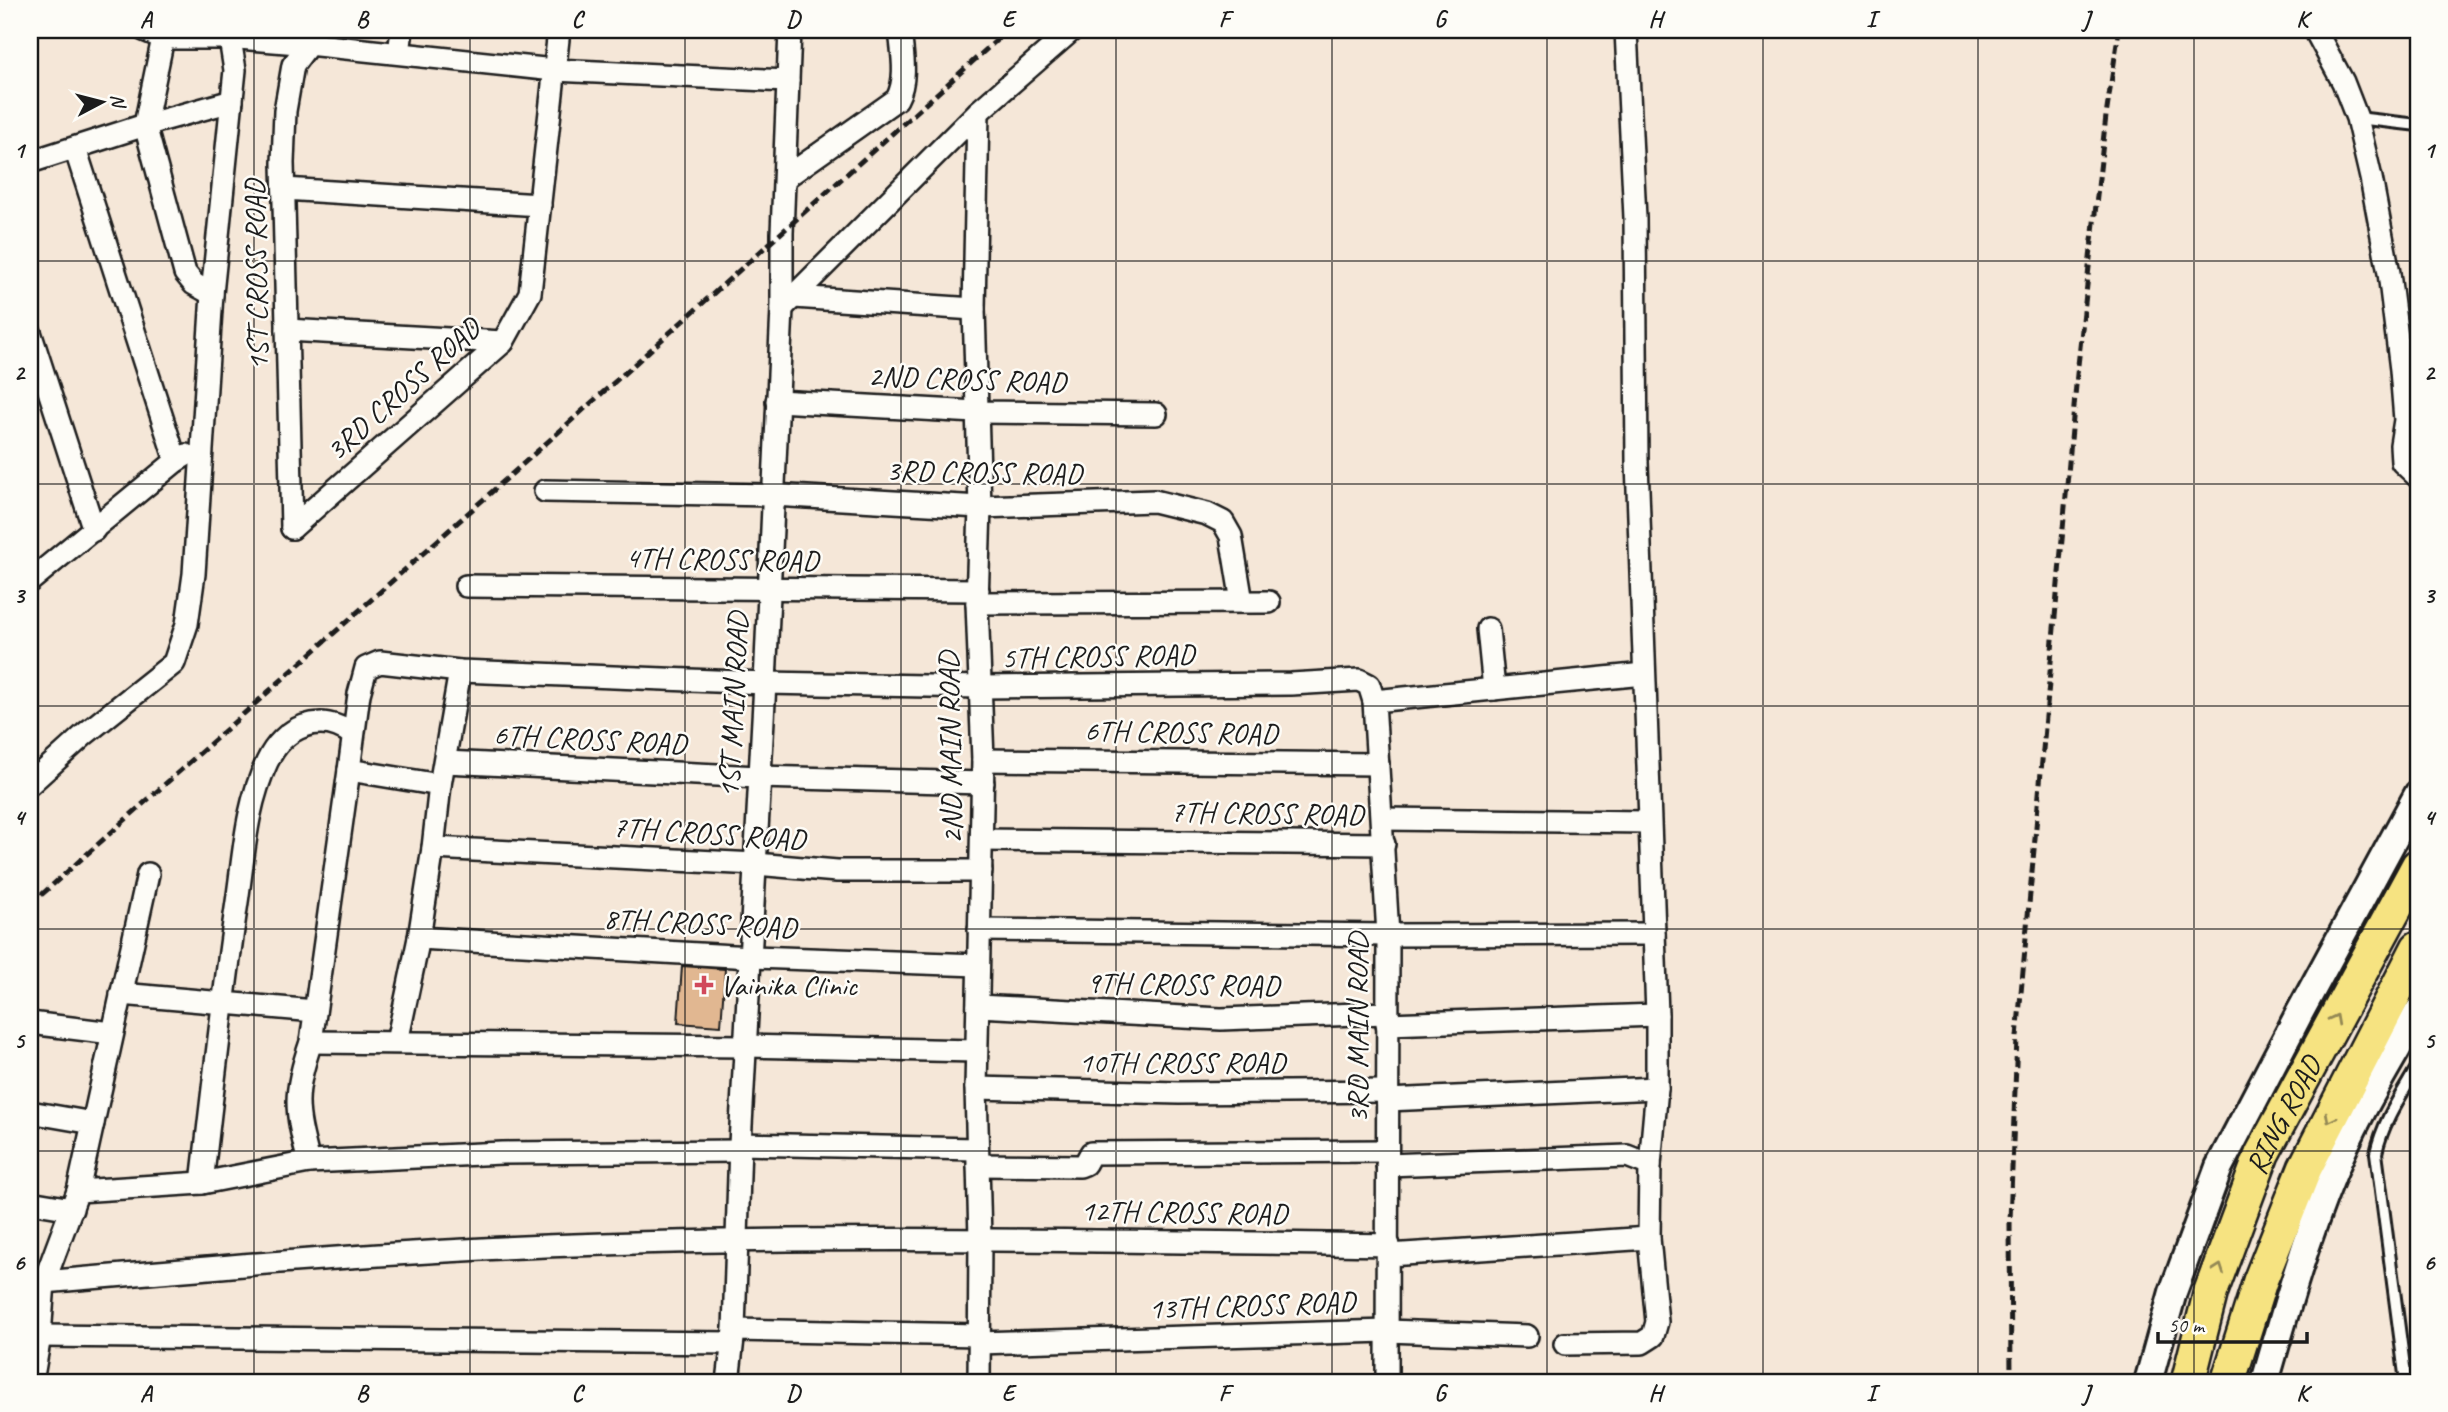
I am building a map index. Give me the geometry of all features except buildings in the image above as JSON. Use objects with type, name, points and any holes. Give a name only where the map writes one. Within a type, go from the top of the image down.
[{"type":"highway","name":"RING ROAD","points":[[2188,1382],[2211,1291],[2262,1154],[2418,866]]},
{"type":"highway","name":"RING ROAD","points":[[2228,1382],[2260,1281],[2305,1168],[2418,948]]},
{"type":"street","points":[[399,53],[402,30]]},
{"type":"street","name":"3RD CROSS ROAD","points":[[292,528],[503,342],[530,293],[559,30]]},
{"type":"street","name":"1ST MAIN ROAD","points":[[728,1382],[733,1336],[777,401],[788,303],[785,177],[790,30]]},
{"type":"street","points":[[785,177],[897,99],[902,89],[903,77],[900,30]]},
{"type":"street","points":[[788,303],[978,112],[1072,30]]},
{"type":"street","points":[[1565,1344],[1642,1343],[1653,1336],[1657,1322],[1649,1238],[1650,1165],[1657,1088],[1657,1015],[1637,462],[1635,218],[1626,30]]},
{"type":"street","points":[[2315,30],[2343,82],[2357,118],[2371,178],[2389,273],[2405,420],[2400,445],[2402,462],[2418,477]]},
{"type":"street","points":[[212,294],[194,284],[185,273],[145,125],[153,34],[302,39],[554,70],[788,81]]},
{"type":"street","points":[[30,785],[85,734],[174,663],[187,624],[194,574],[212,294],[232,101],[233,35]]},
{"type":"street","name":"1ST CROSS ROAD","points":[[292,528],[284,189],[287,100],[293,65],[302,39]]},
{"type":"street","points":[[30,146],[39,159],[232,101]]},
{"type":"street","name":"2ND MAIN ROAD","points":[[978,112],[974,309],[983,760],[976,1051],[979,1382]]},
{"type":"street","points":[[75,148],[176,461]]},
{"type":"street","points":[[284,189],[540,205]]},
{"type":"street","points":[[788,303],[974,309]]},
{"type":"street","points":[[287,330],[503,342]]},
{"type":"street","points":[[30,332],[94,530]]},
{"type":"street","name":"2ND CROSS ROAD","points":[[777,401],[976,412],[1156,414]]},
{"type":"street","points":[[30,581],[176,461],[201,446]]},
{"type":"street","name":"3RD CROSS ROAD","points":[[545,491],[773,495],[980,507],[1154,501],[1207,514],[1223,522],[1231,536],[1242,602]]},
{"type":"street","name":"4TH CROSS ROAD","points":[[466,586],[768,589],[978,597],[1269,602]]},
{"type":"street","points":[[1488,629],[1494,689]]},
{"type":"street","name":"5TH CROSS ROAD","points":[[353,735],[362,677],[366,668],[380,662],[460,671],[765,683],[981,687],[1291,684],[1359,680],[1369,685],[1374,701]]},
{"type":"street","points":[[397,1042],[419,938],[440,785],[460,671]]},
{"type":"street","points":[[1374,701],[1644,674]]},
{"type":"street","name":"3RD MAIN ROAD","points":[[1374,701],[1388,935],[1387,1382]]},
{"type":"street","points":[[202,1183],[223,1002],[251,802],[267,760],[281,740],[311,723],[329,723],[344,728],[353,735],[311,1042],[297,1094],[298,1120],[309,1162]]},
{"type":"street","name":"6TH CROSS ROAD","points":[[983,760],[1378,764]]},
{"type":"street","name":"6TH CROSS ROAD","points":[[445,762],[759,777],[983,783]]},
{"type":"street","points":[[349,770],[440,785]]},
{"type":"street","points":[[2148,1382],[2173,1292],[2219,1167],[2418,794]]},
{"type":"street","points":[[1382,819],[1649,822]]},
{"type":"street","name":"7TH CROSS ROAD","points":[[982,840],[1384,844]]},
{"type":"street","name":"7TH CROSS ROAD","points":[[433,848],[756,864],[837,872],[981,871]]},
{"type":"street","points":[[32,1382],[40,1336],[39,1289],[75,1200],[148,874]]},
{"type":"street","points":[[979,930],[1388,935],[1654,934]]},
{"type":"street","name":"8TH CROSS ROAD","points":[[419,938],[751,957],[978,965]]},
{"type":"street","points":[[121,994],[315,1011]]},
{"type":"street","name":"9TH CROSS ROAD","points":[[978,1006],[1221,1019],[1501,1020],[1657,1015]]},
{"type":"street","points":[[2265,1382],[2294,1281],[2333,1171],[2368,1101],[2418,1012]]},
{"type":"street","points":[[30,1023],[112,1033]]},
{"type":"street","points":[[311,1042],[976,1051]]},
{"type":"street","name":"10TH CROSS ROAD","points":[[976,1088],[1387,1096],[1528,1094],[1657,1088]]},
{"type":"street","points":[[30,1112],[93,1123]]},
{"type":"street","points":[[30,1202],[75,1200],[202,1183],[309,1162],[502,1153],[740,1147],[977,1157],[1080,1166],[1085,1164],[1091,1153],[1173,1152],[1387,1158],[1628,1156],[1650,1165]]},
{"type":"street","name":"12TH CROSS ROAD","points":[[39,1289],[313,1258],[526,1247],[979,1239],[1389,1250],[1510,1247],[1649,1238]]},
{"type":"street","name":"13TH CROSS ROAD","points":[[40,1336],[733,1336],[979,1339],[1387,1331],[1527,1336]]},
{"type":"lane","points":[[2357,118],[2418,125]]},
{"type":"lane","points":[[2406,1382],[2376,1153],[2380,1134],[2418,1066]]},
{"type":"railway","points":[[30,905],[1008,30]]},
{"type":"railway","points":[[2011,1382],[2010,1221],[2017,1037],[2077,374],[2106,116],[2119,30]]},
{"type":"place","name":"Vainika Clinic","points":[[704,985]]}]
